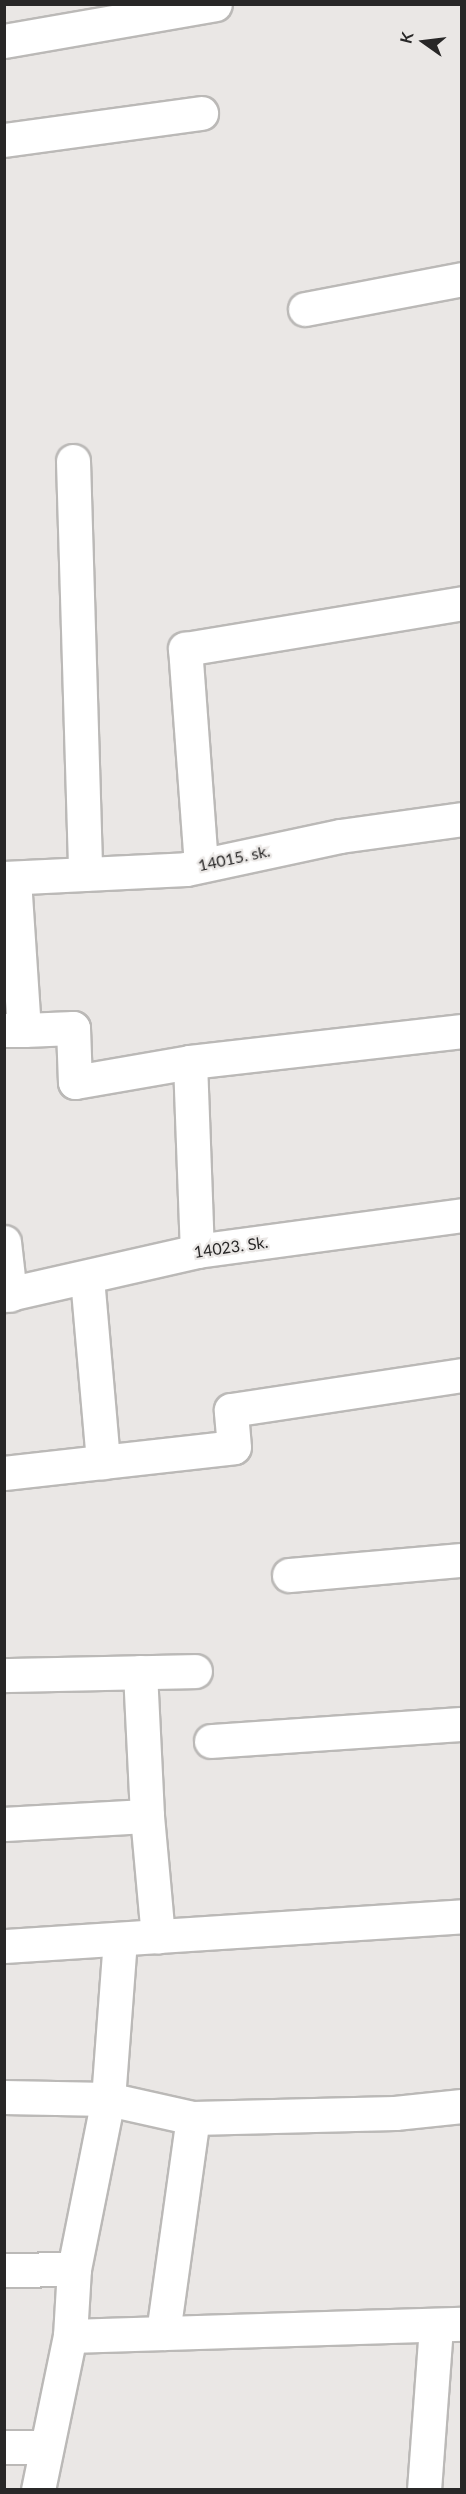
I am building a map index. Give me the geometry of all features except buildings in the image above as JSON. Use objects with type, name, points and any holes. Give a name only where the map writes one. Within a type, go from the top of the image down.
[{"type":"street","points":[[4,41],[215,4]]},
{"type":"street","points":[[4,140],[201,113]]},
{"type":"street","points":[[305,309],[462,279]]},
{"type":"street","points":[[73,461],[85,874]]},
{"type":"street","points":[[201,865],[185,649],[462,603]]},
{"type":"street","name":"14015. sk.","points":[[9,878],[186,869],[340,836],[462,819]]},
{"type":"street","points":[[9,878],[14,1030],[73,1028],[75,1082],[190,1062],[462,1031]]},
{"type":"street","points":[[190,1062],[197,1251]]},
{"type":"street","name":"14023. Sk.","points":[[7,1295],[197,1251],[462,1215]]},
{"type":"street","points":[[4,1242],[7,1295]]},
{"type":"street","points":[[87,1278],[103,1462]]},
{"type":"street","points":[[4,1473],[234,1447],[231,1410],[462,1375]]},
{"type":"street","points":[[289,1575],[462,1560]]},
{"type":"street","points":[[4,1675],[195,1671]]},
{"type":"street","points":[[140,1672],[147,1816],[158,1937]]},
{"type":"street","points":[[211,1741],[462,1724]]},
{"type":"street","points":[[4,1824],[147,1816]]},
{"type":"street","points":[[4,1946],[462,1916]]},
{"type":"street","points":[[38,2490],[45,2447],[70,2336],[74,2269],[108,2099],[120,1940]]},
{"type":"street","points":[[4,2097],[108,2099],[193,2118],[395,2113],[462,2106]]},
{"type":"street","points":[[163,2333],[193,2118]]},
{"type":"street","points":[[4,2270],[74,2269]]},
{"type":"street","points":[[70,2336],[449,2324],[424,2490]]},
{"type":"street","points":[[4,2447],[45,2447]]}]
